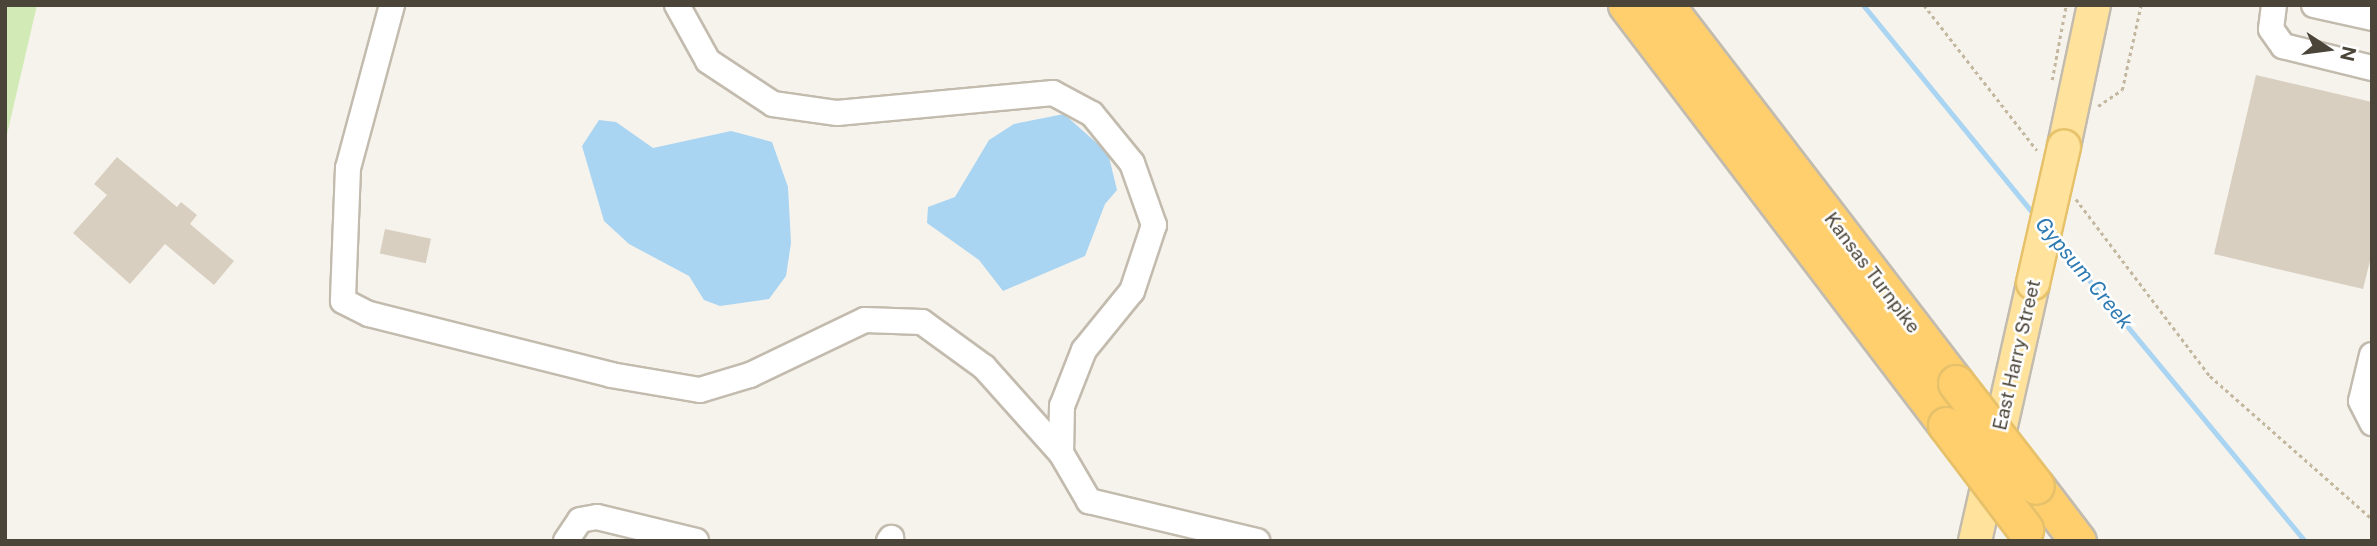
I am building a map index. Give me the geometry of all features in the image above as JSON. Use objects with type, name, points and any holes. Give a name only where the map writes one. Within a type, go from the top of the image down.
[{"type":"highway","name":"Kansas Turnpike","points":[[1626,5],[2030,535]]},
{"type":"highway","name":"Kansas Turnpike","points":[[1666,5],[2078,541]]},
{"type":"main road","name":"East Harry Street","points":[[1975,541],[2033,283],[2052,149],[2094,5]]},
{"type":"street","points":[[392,5],[348,168],[343,301],[369,314],[611,375],[700,390],[750,375],[865,320],[922,322],[984,367],[1061,453],[1089,502],[1256,541]]},
{"type":"street","points":[[677,5],[708,61],[773,104],[837,113],[1053,93],[1092,114],[1132,163],[1154,225],[1132,291],[1084,349],[1062,407],[1061,453]]},
{"type":"street","points":[[2274,5],[2271,29],[2283,46],[2372,68]]},
{"type":"street","points":[[2314,5],[2372,18]]},
{"type":"street","points":[[2372,355],[2361,401],[2372,423]]},
{"type":"street","points":[[566,541],[580,520],[623,532],[696,541]]},
{"type":"path","points":[[1924,5],[2052,149]]},
{"type":"path","points":[[2095,108],[2122,90],[2141,5]]},
{"type":"path","points":[[2074,196],[2210,376],[2372,519]]},
{"type":"green space","points":[[5,5],[37,5],[5,143]]},
{"type":"water","points":[[1064,114],[1108,153],[1117,190],[1105,204],[1085,256],[1003,291],[979,260],[927,223],[928,207],[955,197],[989,140],[1014,124]]},
{"type":"water","points":[[599,120],[616,122],[653,148],[731,131],[772,142],[788,187],[791,243],[786,276],[769,299],[720,306],[704,300],[689,276],[629,244],[604,221],[582,146]]},
{"type":"building","points":[[2256,75],[2372,102],[2372,253],[2363,289],[2214,254]]},
{"type":"building","points":[[117,157],[177,207],[181,202],[197,215],[190,224],[234,261],[214,285],[165,244],[130,284],[73,233],[107,195],[94,184]]},
{"type":"building","points":[[385,229],[431,239],[426,263],[380,253]]},
{"type":"waterway","name":"Gypsum Creek","points":[[1863,5],[2037,218]]},
{"type":"waterway","name":"Gypsum Creek","points":[[2055,239],[2305,541]]}]
